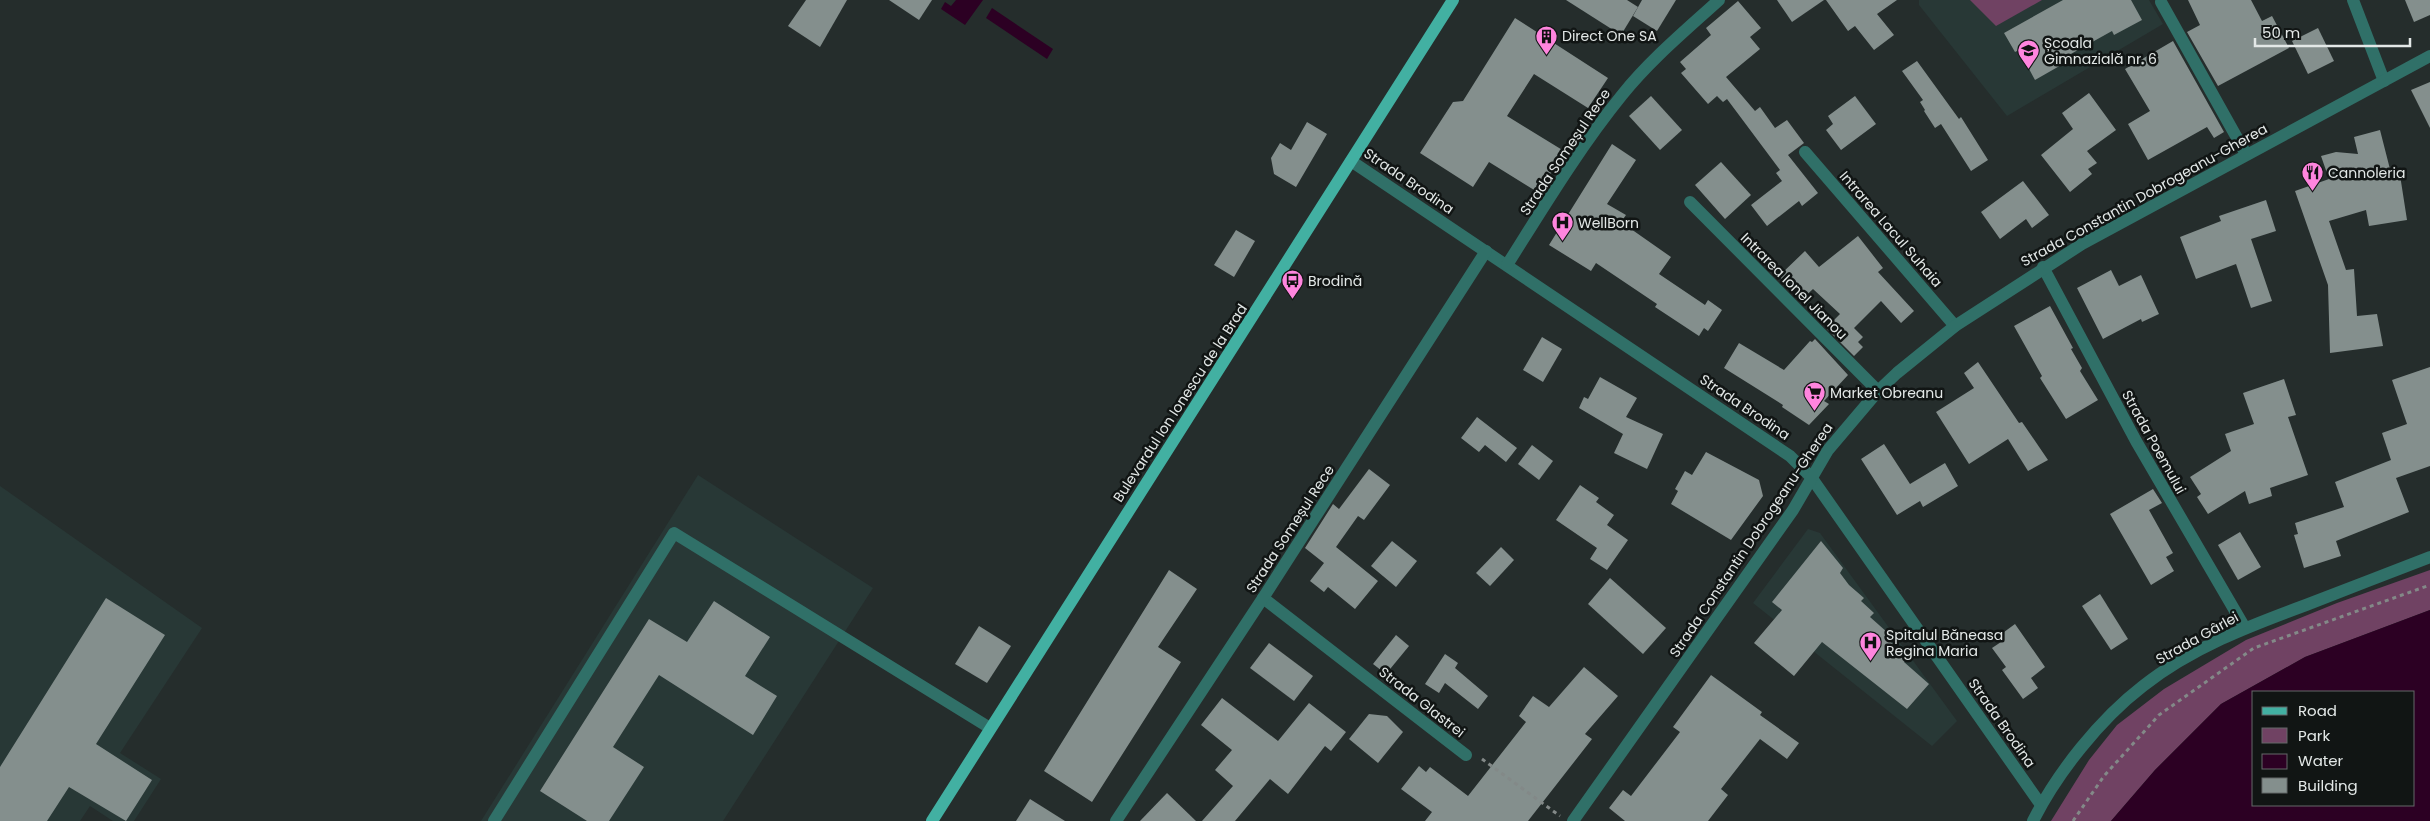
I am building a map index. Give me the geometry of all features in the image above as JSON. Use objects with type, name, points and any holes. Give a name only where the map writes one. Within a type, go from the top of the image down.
[{"type":"main road","name":"Bulevardul Ion Ionescu de la Brad","points":[[932,821],[1453,0]]},
{"type":"street","name":"Strada Someșul Rece","points":[[1507,265],[1622,94],[1644,70],[1719,0]]},
{"type":"street","points":[[2353,0],[2384,81]]},
{"type":"street","points":[[2161,2],[2246,154]]},
{"type":"street","name":"Strada Constantin Dobrogeanu-Gherea","points":[[1573,821],[1793,510],[1828,450],[1878,391],[1915,357],[1954,326],[2043,267],[2246,154],[2430,56]]},
{"type":"street","name":"Intrarea Lacul Suhaia","points":[[1805,152],[1954,326]]},
{"type":"street","name":"Strada Brodina","points":[[1351,161],[1754,430],[1790,456],[1811,477],[2041,805]]},
{"type":"street","name":"Intrarea Ionel Jianou","points":[[1690,202],[1878,391]]},
{"type":"street","name":"Strada Someșul Rece","points":[[1116,821],[1263,598],[1486,251]]},
{"type":"street","name":"Strada Poemului","points":[[2043,267],[2136,441],[2245,628]]},
{"type":"street","points":[[494,821],[674,533],[990,728]]},
{"type":"street","name":"Strada Gârlei","points":[[2033,821],[2041,805],[2094,733],[2143,686],[2176,664],[2245,628],[2430,557]]},
{"type":"street","name":"Strada Glastrei","points":[[1263,598],[1466,755]]},
{"type":"path","points":[[2073,821],[2104,776],[2159,715],[2254,648],[2430,584]]},
{"type":"path","name":"Strada Glastrei","points":[[1466,755],[1474,753],[1566,821]]},
{"type":"shaded area","name":"Școala Gimnazială nr. 6","points":[[1919,0],[2149,0],[2163,24],[2007,116],[1919,5]]},
{"type":"shaded area","points":[[698,475],[873,588],[723,821],[481,821]]},
{"type":"shaded area","points":[[0,486],[202,628],[120,753],[161,779],[134,821],[113,821],[90,806],[80,821],[0,821]]},
{"type":"shaded area","name":"Spitalul Băneasa Regina Maria","points":[[1808,529],[1820,533],[1957,721],[1932,746],[1753,603]]},
{"type":"green space","points":[[1970,0],[2042,0],[1996,26]]},
{"type":"green space","points":[[2430,570],[2430,610],[2305,657],[2221,704],[2155,770],[2111,821],[2051,821],[2089,760],[2117,725],[2164,689],[2246,640],[2337,603]]},
{"type":"water","points":[[956,0],[983,0],[965,25],[941,9],[945,2],[951,6]]},
{"type":"water","points":[[992,8],[1053,49],[1047,59],[986,18]]},
{"type":"water","points":[[2430,610],[2430,821],[2111,821],[2155,770],[2221,704],[2305,657]]},
{"type":"building","points":[[806,0],[847,0],[820,47],[788,26]]},
{"type":"building","points":[[889,0],[932,0],[919,20]]},
{"type":"building","points":[[1566,0],[1627,0],[1638,7],[1621,35]]},
{"type":"building","points":[[1642,0],[1676,0],[1657,31],[1633,16]]},
{"type":"building","points":[[1777,0],[1824,0],[1792,22]]},
{"type":"building","points":[[1826,0],[1897,0],[1877,14],[1894,35],[1874,50],[1855,26],[1848,31]]},
{"type":"building","points":[[2063,0],[2131,0],[2142,20],[2114,35],[2112,31],[2060,60],[2063,64],[2035,80],[2019,50],[2015,52],[2004,33]]},
{"type":"building","points":[[2188,0],[2251,0],[2262,21],[2272,16],[2289,48],[2218,86],[2187,32],[2200,25]]},
{"type":"building","points":[[2405,0],[2430,0],[2430,15],[2414,22]]},
{"type":"building","points":[[1738,1],[1761,28],[1750,37],[1760,49],[1726,77],[1755,111],[1760,107],[1775,128],[1787,120],[1804,143],[1788,155],[1818,193],[1802,206],[1799,201],[1767,226],[1751,205],[1782,181],[1776,173],[1780,170],[1727,99],[1723,102],[1717,96],[1708,104],[1681,73],[1686,69],[1680,62],[1711,35],[1706,28]]},
{"type":"building","points":[[1515,18],[1608,78],[1588,108],[1534,74],[1507,116],[1564,151],[1539,193],[1489,162],[1473,187],[1420,153],[1453,102],[1463,101]]},
{"type":"building","points":[[2318,28],[2334,61],[2308,74],[2292,41]]},
{"type":"building","points":[[2173,41],[2224,132],[2214,138],[2207,127],[2148,160],[2128,124],[2150,111],[2125,69]]},
{"type":"building","points":[[1917,61],[1959,119],[1961,117],[1988,160],[1971,171],[1941,124],[1935,128],[1920,102],[1923,100],[1902,71]]},
{"type":"building","points":[[2430,82],[2430,128],[2411,90]]},
{"type":"building","points":[[2089,93],[2116,130],[2087,151],[2097,163],[2088,169],[2092,174],[2070,192],[2041,155],[2073,129],[2062,113]]},
{"type":"building","points":[[1651,96],[1682,130],[1660,150],[1629,116]]},
{"type":"building","points":[[1855,96],[1876,124],[1841,150],[1826,130],[1833,124],[1828,116]]},
{"type":"building","points":[[1307,122],[1327,134],[1296,187],[1274,174],[1271,158],[1280,143],[1291,150]]},
{"type":"building","points":[[2380,130],[2392,177],[2400,175],[2407,220],[2369,226],[2366,210],[2329,221],[2346,270],[2354,269],[2357,316],[2377,314],[2383,346],[2330,353],[2328,285],[2295,191],[2329,179],[2321,156],[2336,152],[2358,154],[2354,137]]},
{"type":"building","points":[[1612,144],[1636,160],[1607,204],[1626,215],[1621,222],[1671,257],[1659,274],[1705,305],[1708,300],[1722,310],[1708,331],[1704,328],[1699,336],[1655,307],[1657,304],[1596,263],[1591,271],[1549,245]]},
{"type":"building","points":[[1721,162],[1751,195],[1725,219],[1695,185]]},
{"type":"building","points":[[2023,181],[2049,215],[2032,228],[2026,219],[2000,239],[1981,212]]},
{"type":"building","points":[[2266,200],[2276,231],[2251,239],[2272,301],[2251,308],[2236,264],[2196,279],[2180,237],[2221,221],[2219,216]]},
{"type":"building","points":[[1236,230],[1255,241],[1234,277],[1214,265]]},
{"type":"building","points":[[1858,236],[1883,268],[1878,272],[1914,311],[1901,323],[1881,301],[1854,328],[1863,337],[1858,342],[1863,347],[1854,356],[1826,328],[1840,314],[1813,289],[1801,300],[1779,276],[1805,251],[1819,267]]},
{"type":"building","points":[[2111,270],[2119,286],[2141,275],[2159,314],[2142,322],[2141,319],[2103,339],[2077,288]]},
{"type":"building","points":[[2050,306],[2073,348],[2071,349],[2082,368],[2080,371],[2098,400],[2066,419],[2040,378],[2042,376],[2014,326]]},
{"type":"building","points":[[1542,337],[1562,349],[1543,382],[1523,370]]},
{"type":"building","points":[[1815,339],[1848,375],[1824,401],[1829,404],[1809,425],[1782,407],[1783,405],[1724,368],[1739,343],[1784,370],[1810,341],[1812,342]]},
{"type":"building","points":[[1978,362],[2019,423],[2022,422],[2048,460],[2028,471],[2008,439],[1969,464],[1936,412],[1974,388],[1964,373]]},
{"type":"building","points":[[2430,367],[2430,466],[2396,478],[2409,512],[2336,541],[2341,556],[2304,568],[2294,535],[2298,534],[2295,523],[2344,507],[2335,482],[2391,460],[2382,433],[2407,424],[2392,380]]},
{"type":"building","points":[[1600,377],[1637,398],[1626,417],[1663,434],[1647,469],[1614,453],[1623,434],[1579,408],[1584,397],[1588,399]]},
{"type":"building","points":[[2284,379],[2296,415],[2288,417],[2308,475],[2270,488],[2272,496],[2249,504],[2245,491],[2208,514],[2197,497],[2201,494],[2190,477],[2231,451],[2225,434],[2254,424],[2243,393]]},
{"type":"building","points":[[1477,417],[1517,448],[1506,462],[1485,445],[1479,452],[1461,438]]},
{"type":"building","points":[[1884,444],[1910,484],[1945,463],[1958,486],[1923,507],[1920,501],[1897,515],[1861,459]]},
{"type":"building","points":[[1532,445],[1553,461],[1539,480],[1518,464]]},
{"type":"building","points":[[1706,452],[1759,480],[1763,496],[1731,540],[1671,504],[1678,491],[1675,489],[1685,471],[1692,475]]},
{"type":"building","points":[[1369,469],[1390,485],[1364,520],[1358,516],[1336,547],[1378,581],[1355,609],[1328,587],[1324,592],[1310,581],[1324,563],[1305,548],[1333,504],[1339,509]]},
{"type":"building","points":[[1580,485],[1599,498],[1596,502],[1614,515],[1607,525],[1628,540],[1607,570],[1590,559],[1597,548],[1556,520]]},
{"type":"building","points":[[2153,489],[2162,503],[2149,510],[2173,553],[2166,557],[2174,571],[2151,585],[2110,514]]},
{"type":"building","points":[[2240,532],[2261,567],[2238,580],[2218,545]]},
{"type":"building","points":[[1392,541],[1417,561],[1396,587],[1371,566]]},
{"type":"building","name":"Spitalul Băneasa Regina Maria","points":[[1821,541],[1843,568],[1840,573],[1849,585],[1864,598],[1861,601],[1874,613],[1870,617],[1888,633],[1885,637],[1906,659],[1904,662],[1929,684],[1907,709],[1822,642],[1794,676],[1754,643],[1782,610],[1772,602]]},
{"type":"building","points":[[1501,547],[1514,560],[1490,586],[1476,573]]},
{"type":"building","points":[[1169,570],[1197,589],[1158,647],[1181,662],[1092,802],[1044,771]]},
{"type":"building","points":[[1610,578],[1666,628],[1643,654],[1588,604]]},
{"type":"building","points":[[2100,594],[2128,639],[2111,650],[2082,606]]},
{"type":"building","points":[[106,598],[165,635],[96,744],[152,780],[126,821],[69,787],[47,821],[0,821],[0,767]]},
{"type":"building","points":[[714,601],[770,637],[745,676],[777,696],[753,735],[659,675],[613,747],[644,767],[609,821],[587,821],[540,791],[649,619],[687,642]]},
{"type":"building","points":[[2015,624],[2045,667],[2031,678],[2038,688],[2023,699],[2002,670],[2006,667],[1992,648],[2004,640],[2000,635]]},
{"type":"building","points":[[979,626],[1011,646],[987,683],[955,664]]},
{"type":"building","points":[[1396,635],[1409,646],[1386,674],[1373,664]]},
{"type":"building","points":[[1269,643],[1313,676],[1294,701],[1250,668]]},
{"type":"building","points":[[1445,654],[1458,663],[1455,668],[1488,696],[1478,709],[1445,683],[1439,693],[1425,684]]},
{"type":"building","points":[[1584,667],[1618,696],[1585,734],[1592,739],[1528,821],[1425,821],[1432,812],[1401,789],[1419,766],[1426,772],[1430,767],[1468,796],[1526,722],[1519,716],[1533,696],[1549,707]]},
{"type":"building","points":[[1711,675],[1762,712],[1760,715],[1799,743],[1787,759],[1760,739],[1721,789],[1728,795],[1708,821],[1625,821],[1609,808],[1623,790],[1631,796],[1680,732],[1673,727]]},
{"type":"building","points":[[1222,698],[1278,741],[1309,703],[1346,732],[1331,751],[1325,746],[1288,794],[1270,779],[1235,821],[1202,821],[1233,786],[1215,770],[1232,750],[1201,725]]},
{"type":"building","points":[[1369,714],[1387,716],[1403,732],[1378,763],[1349,739]]},
{"type":"building","points":[[1167,793],[1196,821],[1140,821]]},
{"type":"building","points":[[1030,799],[1065,821],[1016,821]]},
{"type":"place","name":"Direct One SA","points":[[1546,55]]},
{"type":"place","name":"Școala Gimnazială nr. 6","points":[[2028,70]]},
{"type":"place","name":"Cannoleria","points":[[2312,192]]},
{"type":"place","name":"WellBorn","points":[[1562,242]]},
{"type":"place","name":"Brodină","points":[[1292,300]]},
{"type":"place","name":"Market Obreanu","points":[[1814,412]]},
{"type":"place","name":"Spitalul Băneasa Regina Maria","points":[[1870,662]]}]
